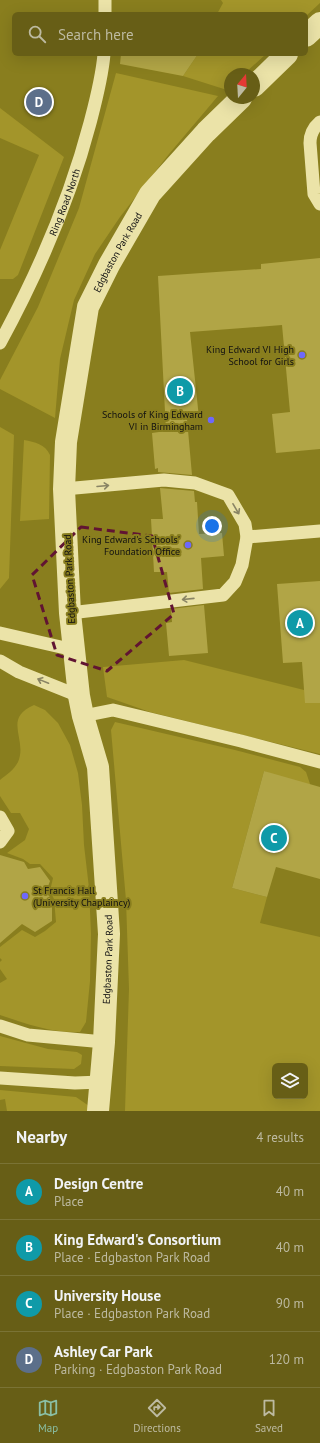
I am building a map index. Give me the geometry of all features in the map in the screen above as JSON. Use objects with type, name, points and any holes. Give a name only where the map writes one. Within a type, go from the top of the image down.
[{"type":"street","points":[[308,34],[320,23]]},
{"type":"street","points":[[260,80],[285,56]]},
{"type":"street","name":"Edgbaston Park Road","points":[[98,1111],[104,1042],[109,934],[98,768],[81,706],[70,613],[64,489],[66,442],[88,307],[109,265],[150,194],[206,132],[236,104]]},
{"type":"lane","points":[[104,0],[105,12]]},
{"type":"lane","name":"Ring Road North","points":[[0,343],[30,285],[62,208],[82,151],[99,91],[104,56]]},
{"type":"lane","points":[[320,122],[314,127],[310,136],[310,143],[314,194],[320,204]]},
{"type":"lane","points":[[64,489],[164,480],[196,483],[228,495],[244,524],[247,537],[242,565],[238,576],[224,595],[70,613]]},
{"type":"lane","points":[[247,537],[320,531]]},
{"type":"lane","points":[[0,632],[74,650]]},
{"type":"lane","points":[[0,661],[81,706],[113,710],[320,762]]},
{"type":"lane","points":[[0,817],[8,831],[0,842]]},
{"type":"lane","points":[[0,1026],[28,1035],[104,1042]]},
{"type":"lane","points":[[0,1078],[75,1083],[101,1082]]},
{"type":"highlighted area","points":[[81,527],[152,536],[174,614],[107,671],[57,655],[32,575]]},
{"type":"shaded area","points":[[221,0],[320,0],[320,3],[308,14],[308,12],[218,12],[223,3]]},
{"type":"shaded area","points":[[197,56],[264,56],[251,68],[224,68],[224,89],[183,76]]},
{"type":"shaded area","points":[[116,73],[218,96],[169,154],[120,217],[95,254],[74,300],[60,359],[55,418],[0,389],[0,380],[38,307],[79,208]]},
{"type":"shaded area","points":[[0,108],[64,157],[18,275],[13,279],[0,279],[0,250],[39,155],[0,138]]},
{"type":"shaded area","points":[[0,427],[14,435],[9,578],[0,589]]},
{"type":"shaded area","points":[[24,440],[42,446],[50,455],[49,519],[20,521]]},
{"type":"shaded area","points":[[184,660],[320,694],[320,754],[150,712],[107,697],[103,667]]},
{"type":"shaded area","points":[[34,705],[45,710],[58,723],[70,745],[78,773],[89,888],[91,934],[90,981],[86,1022],[80,1032],[59,1031],[30,1025],[0,1015],[0,983],[7,979],[0,969],[0,962],[2,960],[0,958],[0,947],[22,930],[35,937],[56,922],[54,899],[50,891],[53,878],[40,864],[30,864],[23,859],[7,853],[25,840],[29,829],[20,813],[11,813],[0,796],[0,780],[10,772],[18,762],[20,754],[18,730],[19,717]]},
{"type":"shaded area","points":[[115,722],[300,767],[306,772],[313,793],[264,771],[232,888],[267,897],[260,923],[320,937],[320,1111],[125,1111],[129,989],[126,900],[111,730]]},
{"type":"shaded area","points":[[0,1036],[48,1049],[77,1052],[82,1055],[81,1064],[74,1069],[0,1066]]},
{"type":"shaded area","points":[[0,1090],[76,1097],[89,1106],[88,1111],[7,1111],[5,1099],[0,1100]]},
{"type":"building","points":[[121,56],[197,56],[183,76],[120,64]]},
{"type":"building","points":[[320,258],[320,449],[276,453],[272,414],[290,412],[282,325],[190,332],[199,418],[187,419],[192,475],[158,472],[158,468],[155,469],[152,433],[166,431],[158,276],[261,269],[261,264]]},
{"type":"building","name":"King Edward's Schools' Foundation Office","points":[[160,488],[194,491],[195,502],[197,502],[199,534],[222,533],[224,556],[201,558],[203,589],[169,593],[167,572],[154,572],[151,519],[163,519]]},
{"type":"building","points":[[320,581],[320,703],[305,703],[302,662],[283,663],[277,584]]},
{"type":"building","points":[[204,605],[208,653],[169,656],[166,623],[172,622],[171,609]]},
{"type":"building","points":[[264,771],[320,787],[320,879],[276,867],[267,897],[232,888]]},
{"type":"building","name":"St Francis Hall (University Chaplaincy)","points":[[0,855],[24,862],[28,869],[40,867],[50,881],[46,892],[52,900],[52,921],[35,932],[22,924],[0,943]]},
{"type":"place","name":"Ashley Car Park","points":[[39,102]]},
{"type":"place","name":"King Edward VI High School for Girls","points":[[302,355]]},
{"type":"place","name":"King Edward's Consortium","points":[[180,391]]},
{"type":"place","name":"Schools of King Edward VI in Birmingham","points":[[211,420]]},
{"type":"place","name":"King Edward's Schools' Foundation Office","points":[[188,545]]},
{"type":"place","name":"Design Centre","points":[[300,623]]},
{"type":"place","name":"University House","points":[[274,838]]},
{"type":"place","name":"St Francis Hall (University Chaplaincy)","points":[[25,896]]}]
